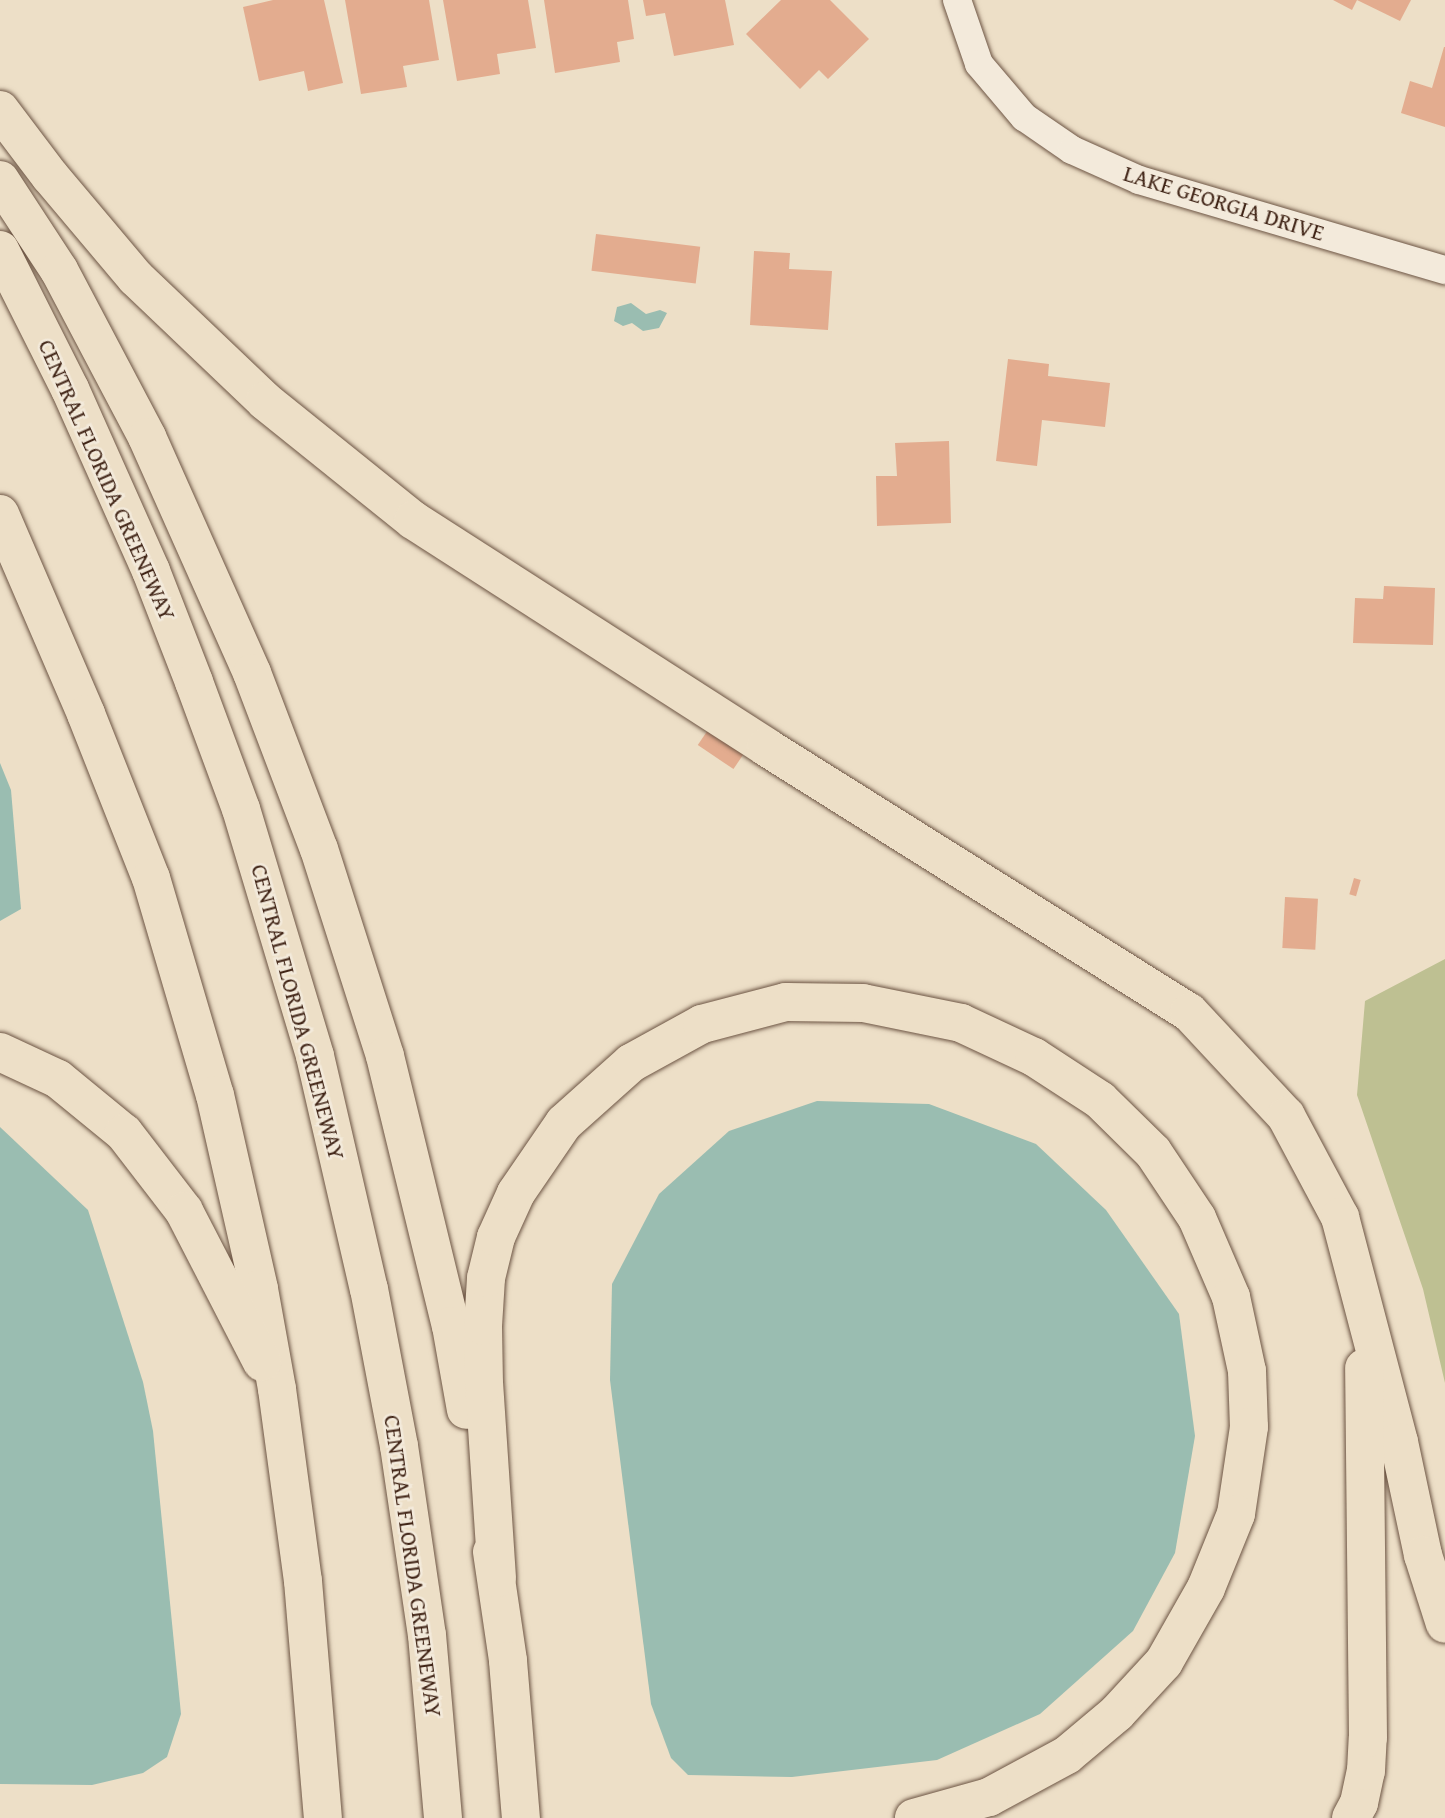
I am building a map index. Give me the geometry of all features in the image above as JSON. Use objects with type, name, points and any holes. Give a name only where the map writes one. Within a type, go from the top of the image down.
[{"type":"highway","points":[[0,110],[50,176],[136,278],[265,401],[413,520],[766,747],[1189,1012],[1286,1116],[1340,1217],[1363,1313],[1399,1442],[1423,1555],[1445,1624]]},
{"type":"highway","points":[[0,180],[59,270],[147,437],[252,673],[319,849],[385,1056],[451,1326],[497,1578]]},
{"type":"highway","name":"CENTRAL FLORIDA GREENEWAY","points":[[0,250],[70,389],[151,571],[241,809],[315,1056],[360,1250],[397,1433],[427,1635],[442,1805]]},
{"type":"highway","points":[[0,514],[86,714],[151,878],[215,1096],[259,1289],[277,1389],[303,1581],[323,1807]]},
{"type":"highway","points":[[521,1806],[497,1578],[484,1384],[486,1278],[496,1237],[516,1193],[564,1123],[631,1063],[702,1024],[786,1002],[863,1003],[961,1023],[1034,1057],[1109,1108],[1153,1153],[1197,1219],[1231,1297],[1247,1371],[1249,1427],[1236,1514],[1206,1588],[1164,1662],[1117,1713],[1067,1755],[989,1797],[914,1818]]},
{"type":"highway","points":[[0,1052],[58,1079],[124,1133],[184,1211],[277,1389]]},
{"type":"highway","points":[[1351,1818],[1359,1803],[1366,1771],[1368,1738],[1363,1313]]},
{"type":"street","name":"LAKE GEORGIA DRIVE","points":[[957,0],[979,64],[1024,117],[1072,150],[1139,180],[1445,270]]},
{"type":"green space","points":[[1445,959],[1445,1383],[1423,1289],[1357,1095],[1365,1001]]},
{"type":"water","points":[[631,303],[646,314],[660,310],[667,313],[659,328],[643,331],[632,323],[623,326],[614,321],[617,307]]},
{"type":"water","points":[[0,763],[11,790],[21,909],[0,921]]},
{"type":"water","points":[[817,1101],[929,1104],[1036,1144],[1106,1210],[1179,1314],[1195,1436],[1175,1553],[1133,1631],[1040,1714],[937,1760],[792,1777],[688,1775],[671,1758],[651,1704],[610,1380],[612,1284],[659,1194],[729,1131]]},
{"type":"water","points":[[0,1127],[88,1210],[143,1382],[153,1431],[181,1714],[167,1757],[143,1773],[92,1785],[0,1784]]},
{"type":"building","points":[[273,0],[324,0],[343,83],[308,91],[304,71],[259,81],[243,7]]},
{"type":"building","points":[[345,0],[429,0],[439,60],[403,66],[407,87],[361,94]]},
{"type":"building","points":[[443,0],[528,0],[536,48],[497,54],[500,74],[457,81]]},
{"type":"building","points":[[544,0],[628,0],[634,39],[617,42],[620,62],[555,73]]},
{"type":"building","points":[[643,0],[725,0],[734,45],[674,56],[665,13],[646,16]]},
{"type":"building","points":[[781,0],[830,0],[869,39],[828,79],[819,70],[800,89],[746,34]]},
{"type":"building","points":[[1333,0],[1357,0],[1352,10]]},
{"type":"building","points":[[1357,0],[1411,0],[1400,21]]},
{"type":"building","points":[[1444,47],[1445,127],[1401,113],[1410,81],[1432,88]]},
{"type":"building","points":[[596,234],[700,247],[696,284],[591,271]]},
{"type":"building","points":[[754,251],[790,253],[789,269],[832,271],[828,330],[750,325]]},
{"type":"building","points":[[1008,359],[1049,364],[1048,376],[1110,383],[1105,427],[1042,420],[1037,466],[996,461]]},
{"type":"building","points":[[949,441],[951,523],[877,526],[876,476],[897,476],[895,443]]},
{"type":"building","points":[[1384,586],[1435,588],[1433,645],[1353,643],[1355,598],[1383,599]]},
{"type":"building","points":[[714,721],[750,745],[733,769],[698,745]]},
{"type":"building","points":[[1354,878],[1361,880],[1356,896],[1349,894]]},
{"type":"building","points":[[1285,897],[1318,899],[1315,950],[1282,948]]}]
